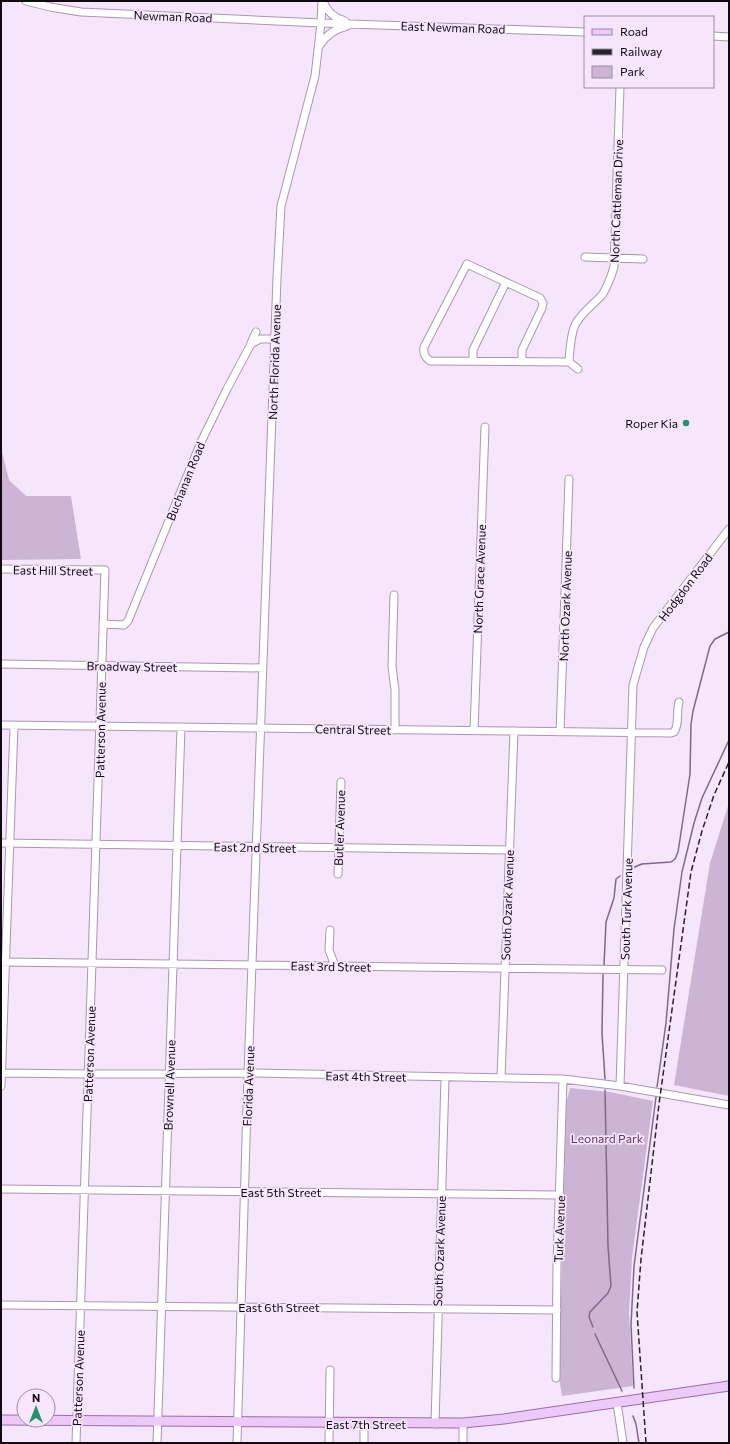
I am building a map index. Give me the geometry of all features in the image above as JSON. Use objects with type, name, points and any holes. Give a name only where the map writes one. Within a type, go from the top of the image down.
[{"type":"main road","name":"East 7th Street","points":[[1,1420],[364,1424],[463,1423],[504,1419],[729,1386]]},
{"type":"street","name":"Newman Road","points":[[26,1],[81,12],[321,23]]},
{"type":"street","name":"North Florida Avenue","points":[[260,728],[281,206],[315,76],[323,1]]},
{"type":"street","points":[[323,1],[329,12],[334,17],[339,20],[357,24]]},
{"type":"street","name":"East Newman Road","points":[[321,23],[584,32]]},
{"type":"street","points":[[318,48],[326,36],[335,30],[357,24]]},
{"type":"street","points":[[714,36],[729,37]]},
{"type":"street","name":"North Cattleman Drive","points":[[569,362],[572,335],[575,326],[580,317],[601,296],[611,278],[614,258],[620,88]]},
{"type":"street","points":[[585,257],[643,259]]},
{"type":"street","points":[[522,362],[522,350],[543,303],[540,298],[467,264],[424,348],[424,354],[430,361],[473,362],[522,362],[569,362],[578,369]]},
{"type":"street","points":[[473,362],[473,350],[506,282]]},
{"type":"street","name":"Buchanan Road","points":[[103,624],[124,625],[128,621],[201,442],[256,332]]},
{"type":"street","points":[[250,346],[258,340],[275,339]]},
{"type":"street","name":"North Grace Avenue","points":[[474,731],[485,427]]},
{"type":"street","name":"North Ozark Avenue","points":[[560,732],[570,479]]},
{"type":"street","name":"Hodgdon Road","points":[[631,732],[634,685],[644,647],[653,628],[729,529]]},
{"type":"street","name":"East Hill Street","points":[[1,569],[105,570]]},
{"type":"street","name":"Patterson Avenue","points":[[76,1443],[105,570]]},
{"type":"street","points":[[394,595],[392,666],[395,690],[395,730]]},
{"type":"street","name":"Broadway Street","points":[[1,664],[263,668]]},
{"type":"street","name":"Central Street","points":[[1,725],[671,733],[674,732],[677,726],[677,709],[679,702]]},
{"type":"street","points":[[1,1086],[4,962],[14,726]]},
{"type":"street","name":"Brownell Avenue","points":[[157,1443],[181,727]]},
{"type":"street","name":"Florida Avenue","points":[[237,1443],[260,728]]},
{"type":"street","name":"South Ozark Avenue","points":[[501,1078],[514,731]]},
{"type":"street","name":"South Turk Avenue","points":[[620,1086],[631,732]]},
{"type":"street","name":"Butler Avenue","points":[[338,874],[341,782]]},
{"type":"street","name":"East 2nd Street","points":[[1,843],[509,850]]},
{"type":"street","points":[[330,930],[329,950],[335,966]]},
{"type":"street","name":"East 3rd Street","points":[[4,962],[662,970]]},
{"type":"street","name":"East 4th Street","points":[[1,1073],[248,1073],[563,1080],[620,1086],[729,1105]]},
{"type":"street","name":"South Ozark Avenue","points":[[435,1424],[437,1309],[445,1078]]},
{"type":"street","name":"Turk Avenue","points":[[556,1378],[557,1265],[563,1080]]},
{"type":"street","name":"East 5th Street","points":[[1,1189],[166,1192],[560,1195]]},
{"type":"street","name":"East 6th Street","points":[[1,1305],[557,1310]]},
{"type":"street","points":[[329,1443],[330,1370]]},
{"type":"street","points":[[617,1403],[623,1443]]},
{"type":"street","points":[[463,1423],[463,1443]]},
{"type":"street","points":[[364,1424],[364,1443]]},
{"type":"green space","points":[[1,448],[9,480],[26,496],[71,496],[81,559],[1,560]]},
{"type":"green space","points":[[729,803],[729,1096],[674,1085],[710,863]]},
{"type":"green space","name":"Leonard Park","points":[[570,1088],[610,1092],[653,1101],[632,1258],[629,1314],[633,1386],[562,1396],[559,1378],[566,1104]]},
{"type":"waterway","points":[[632,868],[642,864],[671,862],[675,859],[678,852],[690,774],[691,724],[693,711],[710,646],[715,639],[729,632]]},
{"type":"waterway","points":[[657,1087],[666,1023],[674,929],[682,872],[694,823],[702,798],[729,740]]},
{"type":"waterway","points":[[604,965],[606,922],[614,898],[616,879],[620,876]]},
{"type":"waterway","points":[[603,974],[602,1033],[605,1079]]},
{"type":"waterway","points":[[593,1327],[589,1317],[590,1312],[608,1293],[611,1286],[608,1246],[605,1090]]},
{"type":"waterway","points":[[634,1388],[631,1325],[634,1266],[656,1097]]},
{"type":"waterway","points":[[595,1334],[622,1391]]},
{"type":"waterway","points":[[633,1416],[639,1443]]},
{"type":"railway","points":[[646,1443],[637,1312],[641,1259],[659,1104],[691,872],[714,795],[729,762]]},
{"type":"place","name":"Roper Kia","points":[[686,423]]}]
